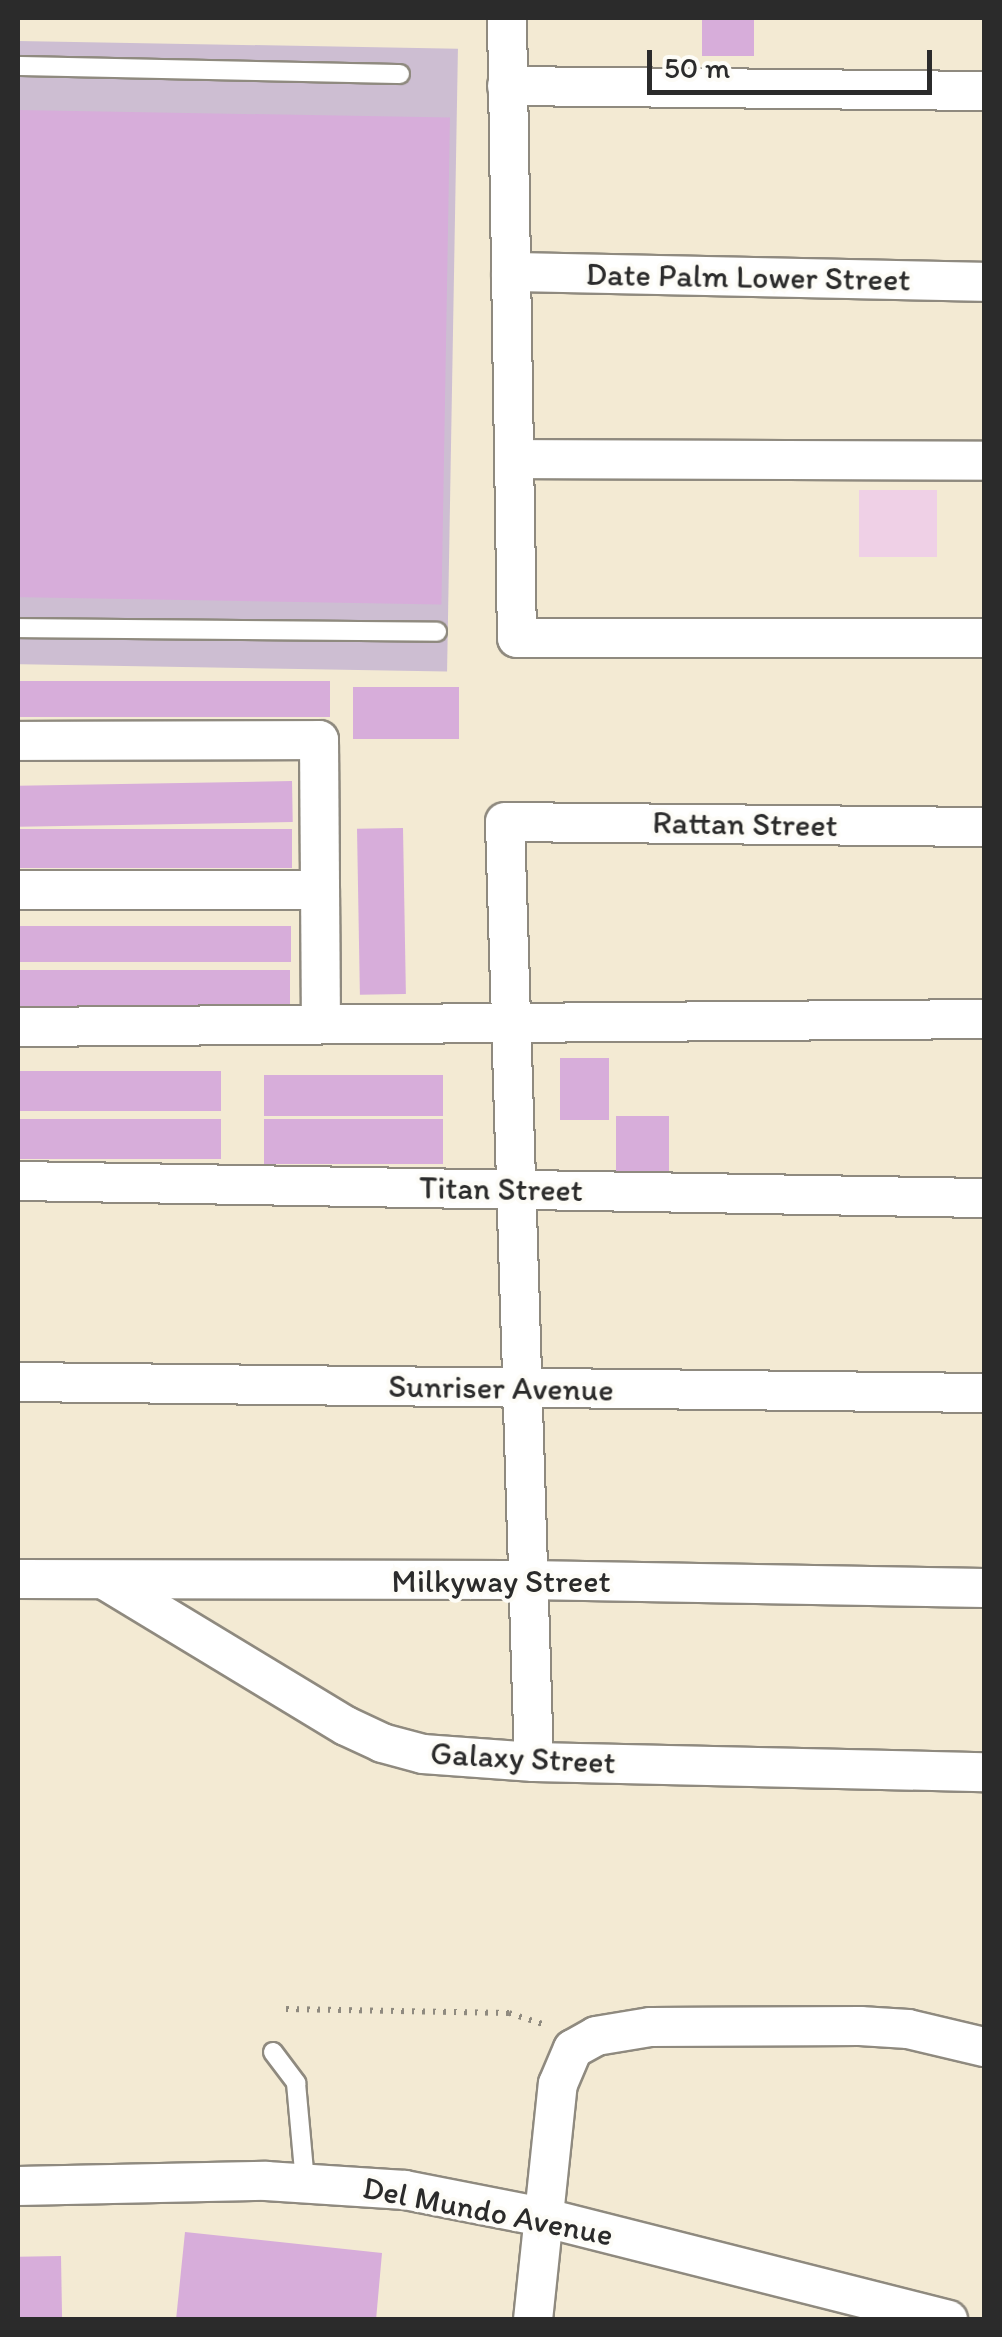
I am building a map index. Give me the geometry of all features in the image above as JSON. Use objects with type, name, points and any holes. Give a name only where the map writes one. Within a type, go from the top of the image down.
[{"type":"street","points":[[507,18],[517,638],[984,638]]},
{"type":"street","points":[[507,86],[984,92]]},
{"type":"street","name":"Date Palm Lower Street","points":[[511,272],[984,282]]},
{"type":"street","points":[[514,460],[984,461]]},
{"type":"street","points":[[18,741],[320,740],[321,1023]]},
{"type":"street","name":"Rattan Street","points":[[511,1020],[505,822],[984,826]]},
{"type":"street","points":[[18,890],[320,890]]},
{"type":"street","points":[[18,1027],[511,1020],[984,1020]]},
{"type":"street","points":[[511,1020],[534,1762]]},
{"type":"street","name":"Titan Street","points":[[18,1182],[984,1198]]},
{"type":"street","name":"Sunriser Avenue","points":[[18,1382],[984,1392]]},
{"type":"street","name":"Milkyway Street","points":[[18,1579],[528,1580],[984,1588]]},
{"type":"street","name":"Galaxy Street","points":[[107,1581],[382,1743],[423,1754],[534,1762],[984,1772]]},
{"type":"street","points":[[533,2320],[558,2084],[573,2049],[619,2030],[688,2026],[908,2029],[984,2047]]},
{"type":"street","name":"Del Mundo Avenue","points":[[18,2186],[305,2181],[405,2190],[542,2216],[948,2320]]},
{"type":"lane","points":[[18,66],[400,74]]},
{"type":"lane","points":[[18,628],[437,632]]},
{"type":"lane","points":[[273,2052],[296,2083],[305,2181]]},
{"type":"path","points":[[286,2008],[509,2013],[547,2025],[573,2049]]},
{"type":"shaded area","points":[[18,41],[458,49],[447,672],[18,664]]},
{"type":"shaded area","points":[[859,490],[937,490],[937,557],[859,557]]},
{"type":"building","points":[[702,18],[754,18],[754,56],[702,56]]},
{"type":"building","points":[[18,110],[450,118],[441,604],[18,597]]},
{"type":"building","points":[[18,681],[330,681],[330,717],[18,717]]},
{"type":"building","points":[[353,687],[459,687],[459,739],[353,739]]},
{"type":"building","points":[[292,781],[293,822],[19,827],[18,786]]},
{"type":"building","points":[[403,828],[406,994],[360,995],[357,829]]},
{"type":"building","points":[[18,829],[292,829],[292,868],[18,868]]},
{"type":"building","points":[[18,926],[291,926],[291,962],[18,962]]},
{"type":"building","points":[[18,970],[290,970],[290,1006],[18,1006]]},
{"type":"building","points":[[560,1058],[609,1058],[609,1120],[560,1120]]},
{"type":"building","points":[[18,1071],[221,1071],[221,1111],[18,1111]]},
{"type":"building","points":[[264,1075],[443,1075],[443,1116],[264,1116]]},
{"type":"building","points":[[616,1116],[669,1116],[669,1182],[616,1182]]},
{"type":"building","points":[[18,1119],[221,1119],[221,1159],[18,1159]]},
{"type":"building","points":[[264,1119],[443,1119],[443,1164],[264,1164]]},
{"type":"building","points":[[185,2232],[382,2253],[376,2320],[176,2320]]},
{"type":"building","points":[[61,2256],[62,2320],[19,2320],[18,2257]]}]
